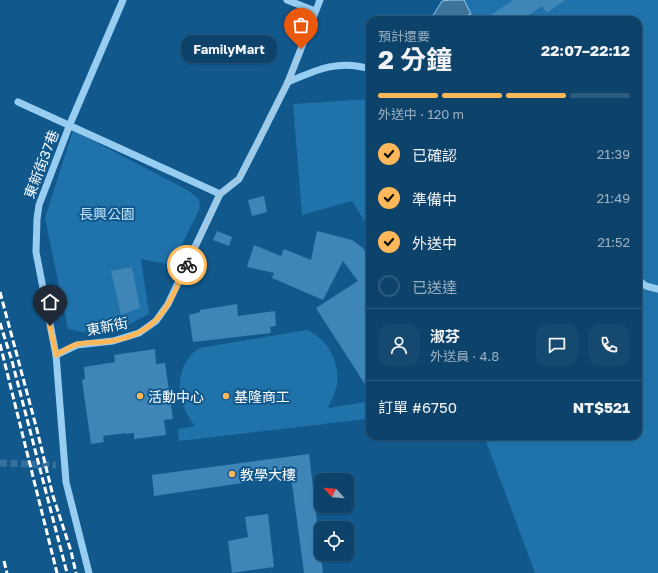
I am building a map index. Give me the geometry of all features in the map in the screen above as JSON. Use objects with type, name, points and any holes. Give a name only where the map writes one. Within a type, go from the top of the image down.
[{"type":"street","name":"東新街37巷","points":[[56,355],[36,252],[39,205],[70,124],[123,0]]},
{"type":"street","points":[[287,0],[315,11]]},
{"type":"street","name":"東新街","points":[[56,355],[77,344],[113,341],[139,333],[156,322],[168,304],[220,194],[239,179],[288,82],[320,0]]},
{"type":"street","points":[[288,82],[322,67],[337,65],[366,69]]},
{"type":"street","name":"東新街37巷","points":[[18,102],[70,124],[220,194]]},
{"type":"street","points":[[642,283],[646,286],[658,289]]},
{"type":"street","points":[[56,355],[66,482],[89,573]]},
{"type":"street","points":[[56,465],[64,464]]},
{"type":"green space","points":[[455,0],[658,0],[658,573],[535,573],[485,440],[642,440],[642,16],[462,16]]},
{"type":"green space","points":[[366,99],[366,224],[352,201],[302,215],[293,104]]},
{"type":"green space","name":"長興公園","points":[[73,130],[189,191],[199,199],[200,208],[172,265],[141,259],[149,314],[128,325],[82,332],[68,329],[45,218]]},
{"type":"green space","points":[[307,330],[327,345],[337,368],[335,393],[328,408],[366,402],[366,419],[179,441],[178,429],[195,426],[185,410],[180,392],[180,383],[181,374],[185,365],[190,356],[199,348]]},
{"type":"shaded area","points":[[464,0],[471,14],[465,16],[433,16],[442,1]]},
{"type":"building","points":[[513,0],[565,0],[547,13],[542,6],[528,16],[490,16]]},
{"type":"building","points":[[264,196],[267,212],[252,216],[248,200]]},
{"type":"building","points":[[217,231],[232,237],[229,246],[213,240]]},
{"type":"building","points":[[317,231],[352,240],[363,248],[366,253],[366,386],[316,308],[358,281],[343,261],[323,300],[272,278],[274,273],[247,267],[254,245],[281,256],[284,249],[311,260]]},
{"type":"building","points":[[132,267],[140,308],[121,315],[111,271]]},
{"type":"building","points":[[237,304],[238,316],[275,311],[276,326],[270,327],[271,333],[193,342],[189,315],[200,312],[200,310]]},
{"type":"building","name":"活動中心","points":[[155,349],[156,364],[165,363],[173,419],[164,420],[166,435],[134,439],[134,433],[126,433],[103,436],[104,442],[91,444],[82,380],[85,379],[84,367],[115,362],[114,355]]},
{"type":"building","name":"教學大樓","points":[[309,454],[314,496],[314,513],[316,513],[317,521],[314,521],[314,561],[322,561],[323,573],[304,573],[291,476],[154,496],[152,475]]},
{"type":"building","points":[[268,514],[274,567],[232,573],[228,541],[248,537],[245,517]]},
{"type":"tunnel","points":[[0,463],[56,465]]},
{"type":"railway","points":[[0,292],[53,496],[71,551],[76,573]]},
{"type":"railway","points":[[0,323],[12,361],[67,573]]},
{"type":"railway","points":[[0,344],[57,573]]},
{"type":"railway","points":[[4,561],[7,573]]},
{"type":"way so far","points":[[187,265],[220,194],[239,179],[288,82],[301,49]]},
{"type":"place","name":"FamilyMart","points":[[301,49]]},
{"type":"place","name":"活動中心","points":[[140,396]]},
{"type":"place","name":"基隆商工","points":[[226,396]]},
{"type":"place","name":"教學大樓","points":[[232,474]]},
{"type":"route","points":[[50,326],[56,355],[77,344],[113,341],[139,333],[156,322],[168,304],[187,265]]}]
